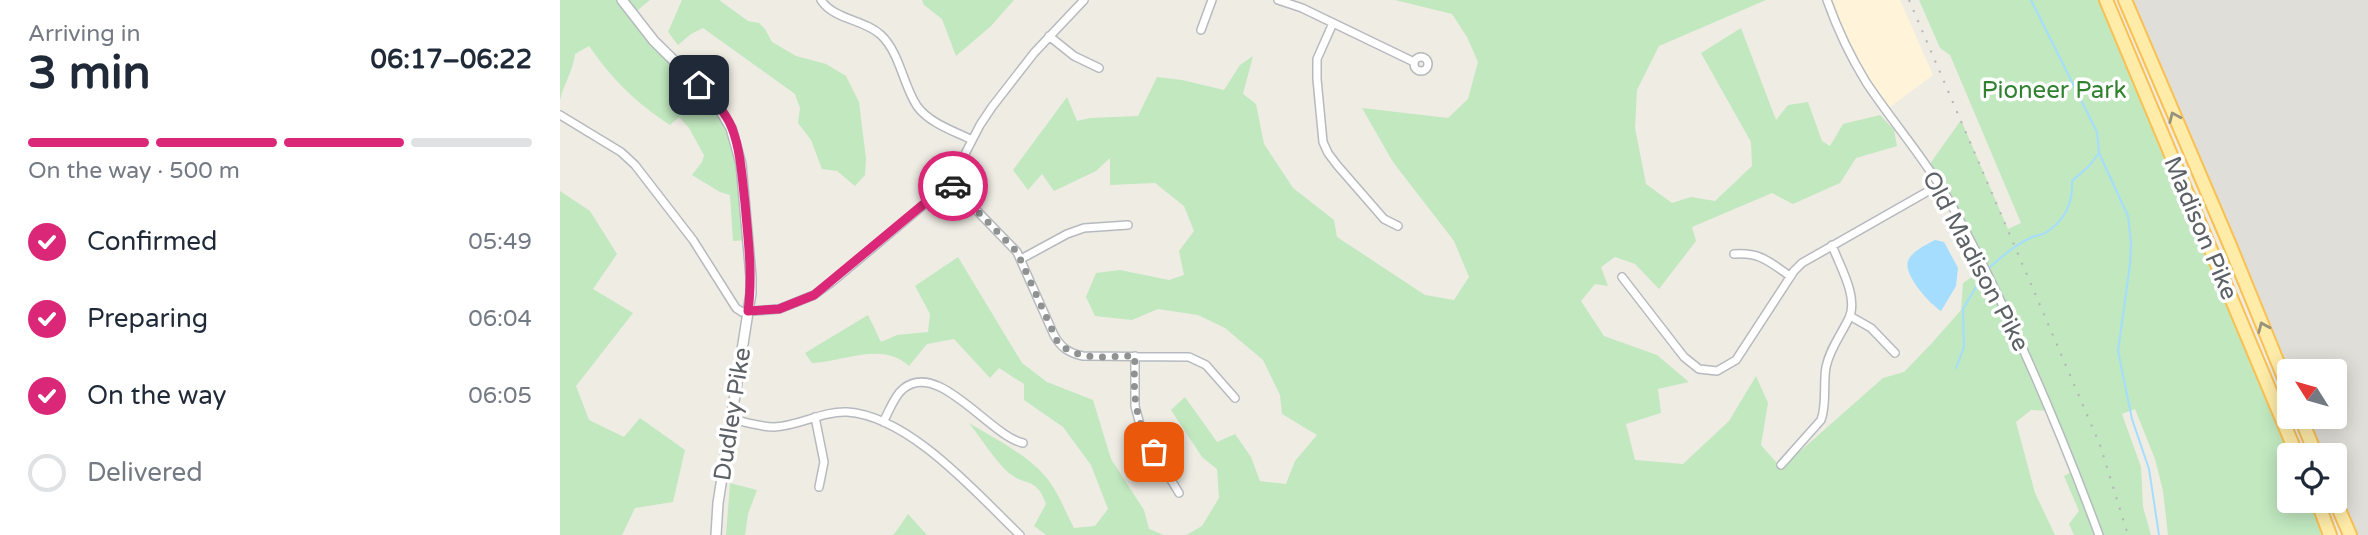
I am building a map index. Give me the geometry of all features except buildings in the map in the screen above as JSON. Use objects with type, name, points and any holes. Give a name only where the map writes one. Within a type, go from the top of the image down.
[{"type":"main road","name":"Madison Pike","points":[[2106,0],[2292,443]]},
{"type":"main road","name":"Madison Pike","points":[[2124,0],[2277,361]]},
{"type":"main road","points":[[2321,513],[2330,535]]},
{"type":"main road","points":[[2340,513],[2350,535]]},
{"type":"street","name":"Dudley Pike","points":[[622,0],[654,41],[714,100],[732,128],[741,164],[751,276],[718,503],[716,535]]},
{"type":"street","points":[[821,0],[834,12],[872,27],[881,34],[923,113],[972,140]]},
{"type":"street","points":[[560,114],[621,152],[635,165],[693,240],[736,308],[742,312],[779,309],[814,295],[950,183],[992,107],[1049,36],[1084,0]]},
{"type":"street","points":[[1201,30],[1212,0]]},
{"type":"street","points":[[1278,0],[1414,62]]},
{"type":"street","name":"Old Madison Pike","points":[[1827,0],[1850,56],[1939,185],[2028,358],[2099,535]]},
{"type":"street","points":[[1333,23],[1317,59],[1323,142],[1337,165],[1384,219],[1398,226]]},
{"type":"street","points":[[1049,36],[1074,56],[1099,68]]},
{"type":"street","points":[[950,183],[1001,234],[1021,259],[1058,343],[1068,351],[1083,356],[1182,356],[1195,359],[1208,368],[1235,398]]},
{"type":"street","points":[[1622,277],[1684,357],[1699,369],[1717,372],[1736,360],[1790,276],[1802,262],[1939,185]]},
{"type":"street","points":[[1021,259],[1084,228],[1128,225]]},
{"type":"street","points":[[1781,465],[1821,421],[1824,413],[1823,383],[1828,361],[1836,339],[1850,316],[1850,293],[1832,246]]},
{"type":"street","points":[[1734,254],[1750,253],[1759,256],[1790,276]]},
{"type":"street","points":[[1850,316],[1871,328],[1895,354]]},
{"type":"street","points":[[1135,356],[1135,406],[1142,432],[1179,494]]},
{"type":"street","points":[[883,422],[903,389],[914,383],[926,383],[951,393],[1010,439],[1023,443]]},
{"type":"street","points":[[731,419],[774,427],[846,412],[883,422],[899,430],[959,474],[1020,535]]},
{"type":"street","points":[[815,417],[824,462],[819,487]]},
{"type":"shaded area","points":[[1827,0],[1900,0],[1933,75],[1886,110],[1866,81]]},
{"type":"shaded area","points":[[2125,0],[2368,0],[2368,535],[2350,535],[2341,513],[2347,513],[2347,443],[2311,443],[2305,429],[2347,429],[2347,359],[2277,359],[2277,361]]},
{"type":"green space","points":[[560,0],[650,0],[633,14],[714,100],[731,128],[748,240],[733,241],[730,195],[692,175],[704,155],[689,128],[679,117],[670,125],[635,99],[606,69],[589,46],[575,54],[560,100]]},
{"type":"green space","points":[[682,0],[719,0],[748,21],[759,23],[772,42],[796,56],[826,64],[846,76],[859,102],[866,159],[865,175],[855,186],[837,171],[822,169],[811,140],[798,123],[800,108],[795,94],[703,28],[678,45],[668,32]]},
{"type":"green space","points":[[922,0],[1014,0],[991,26],[956,56],[942,19],[924,5]]},
{"type":"green space","name":"Pioneer Park","points":[[1395,0],[1766,0],[1659,46],[1637,90],[1635,128],[1646,184],[1672,203],[1691,197],[1715,201],[1752,166],[1751,142],[1701,53],[1741,28],[1776,120],[1788,105],[1808,102],[1822,141],[1830,146],[1843,124],[1880,115],[1894,130],[1897,146],[1856,158],[1840,183],[1793,204],[1772,193],[1692,227],[1696,241],[1659,289],[1635,264],[1615,257],[1601,267],[1608,286],[1595,284],[1581,301],[1604,336],[1657,355],[1689,382],[1658,389],[1661,413],[1626,424],[1635,460],[1683,464],[1729,421],[1756,376],[1768,403],[1761,445],[1781,468],[1883,378],[1904,372],[1961,310],[1963,283],[1984,269],[1927,168],[1961,120],[2008,229],[2021,223],[1950,55],[1940,48],[1919,0],[2106,0],[2277,407],[2277,429],[2286,429],[2292,443],[2277,443],[2277,513],[2322,513],[2330,535],[2168,535],[2163,491],[2155,459],[2135,409],[2122,414],[2141,467],[2143,507],[2151,535],[2074,535],[2069,524],[2079,511],[2064,476],[2073,471],[2049,411],[2031,410],[2016,422],[2035,493],[2055,535],[1186,535],[1202,526],[1219,498],[1217,469],[1202,457],[1171,410],[1185,397],[1217,442],[1235,434],[1251,457],[1260,481],[1286,484],[1295,461],[1317,435],[1282,414],[1280,395],[1263,360],[1225,328],[1198,315],[1158,309],[1132,320],[1095,316],[1086,297],[1096,273],[1120,270],[1169,280],[1184,275],[1179,251],[1194,231],[1184,206],[1155,183],[1110,185],[1110,158],[1096,171],[1054,191],[1042,174],[1028,190],[1013,170],[1067,97],[1077,121],[1138,116],[1157,77],[1224,90],[1240,65],[1253,56],[1243,94],[1256,104],[1264,144],[1293,188],[1334,220],[1337,237],[1425,295],[1454,300],[1469,277],[1454,241],[1393,162],[1362,108],[1448,118],[1468,99],[1478,62],[1467,37],[1452,14]]},
{"type":"green space","points":[[560,191],[590,211],[617,254],[593,289],[633,313],[576,386],[589,420],[624,437],[640,418],[685,450],[673,502],[635,508],[622,535],[560,535]]},
{"type":"green space","points":[[958,257],[1022,363],[1047,382],[1093,400],[1111,459],[1144,510],[1149,529],[1164,535],[1046,535],[1034,526],[1046,504],[1042,495],[1034,486],[1009,473],[969,423],[1028,460],[1045,476],[1074,528],[1095,526],[1108,509],[1091,465],[1063,427],[1024,400],[1024,384],[999,368],[990,378],[954,339],[927,344],[909,366],[887,355],[875,354],[812,363],[805,353],[868,315],[881,342],[897,335],[928,332],[930,314],[915,286]]},
{"type":"green space","points":[[730,483],[757,490],[748,514],[745,535],[726,535]]},
{"type":"green space","points":[[908,514],[927,535],[892,535]]},
{"type":"water","points":[[1935,240],[1944,242],[1958,268],[1956,286],[1941,311],[1918,289],[1908,267],[1908,261],[1913,254]]},
{"type":"waterway","points":[[2031,0],[2097,132],[2099,153],[2128,216],[2130,264],[2118,351],[2132,419],[2149,469],[2159,535]]},
{"type":"waterway","points":[[1989,268],[2019,244],[2045,233],[2058,223],[2069,204],[2072,181],[2099,153]]},
{"type":"waterway","points":[[1956,368],[1964,347],[1963,309],[1983,275]]},
{"type":"railway","points":[[1909,0],[2100,445],[2128,535]]},
{"type":"way so far","points":[[953,186],[1017,252],[1058,343],[1072,354],[1083,356],[1135,356],[1136,414],[1142,432],[1154,452]]},
{"type":"route","points":[[699,85],[720,107],[732,128],[737,145],[751,276],[748,311],[779,309],[814,295],[943,188],[950,183],[953,186]]}]
